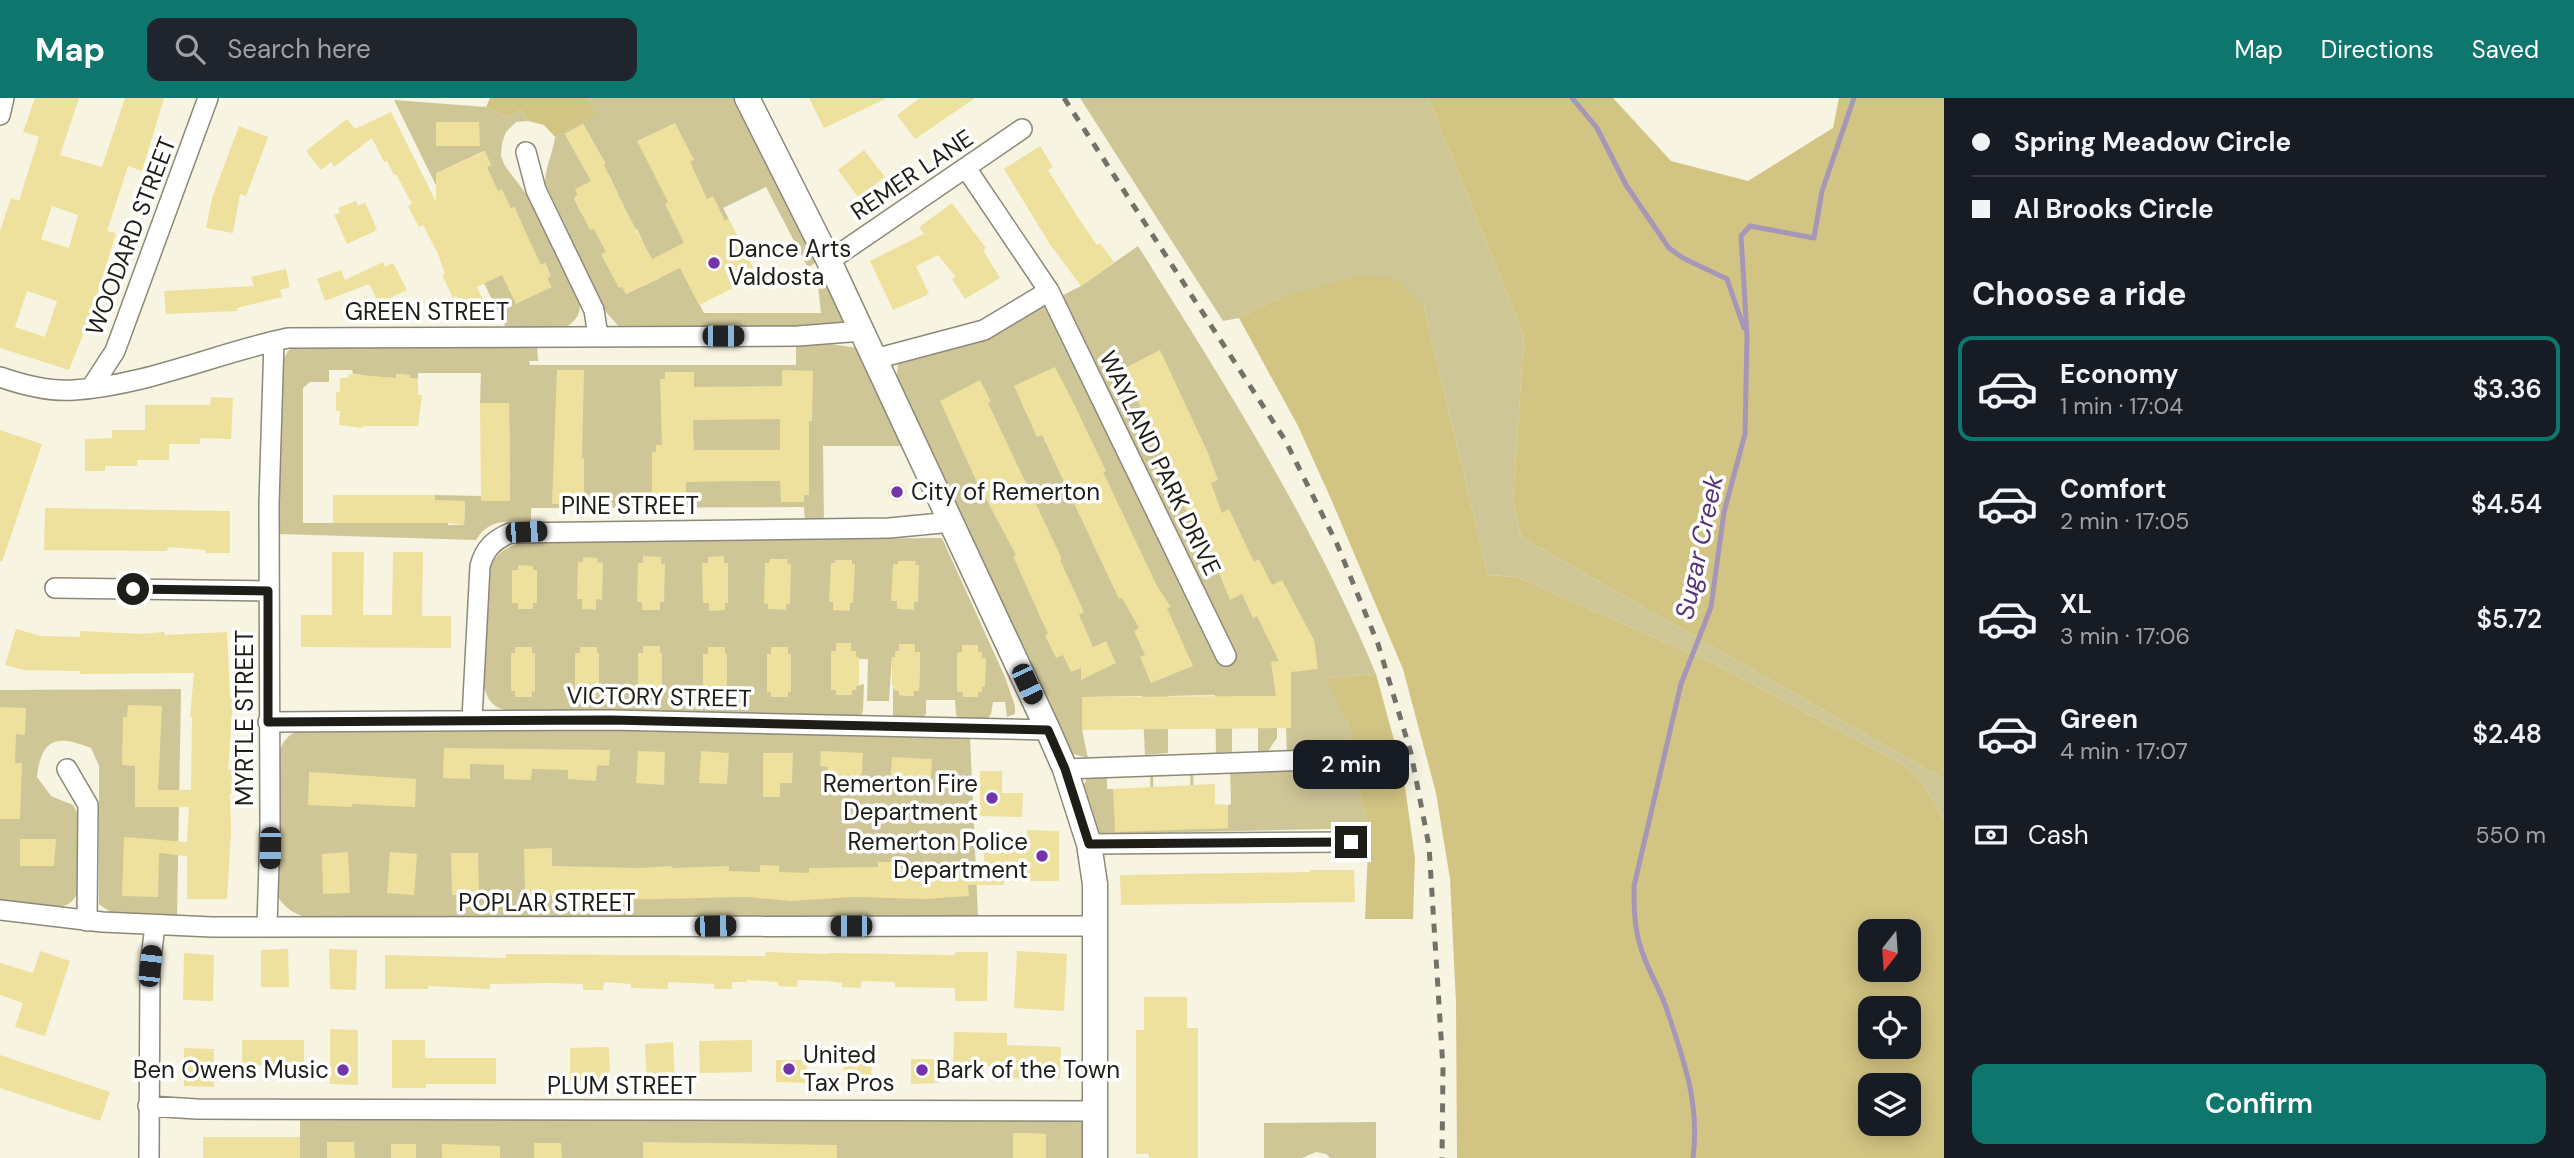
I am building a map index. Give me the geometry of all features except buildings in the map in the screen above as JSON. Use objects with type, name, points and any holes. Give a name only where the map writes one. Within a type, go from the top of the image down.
[{"type":"street","points":[[0,115],[4,98]]},
{"type":"street","name":"WOODARD STREET","points":[[91,388],[115,351],[208,98]]},
{"type":"street","points":[[747,98],[862,331],[1065,769],[1089,844],[1095,884],[1096,1158]]},
{"type":"street","name":"REMER LANE","points":[[828,261],[1022,129]]},
{"type":"street","points":[[526,152],[536,190],[594,310],[598,336]]},
{"type":"street","name":"WAYLAND PARK DRIVE","points":[[966,168],[1049,291],[1226,656]]},
{"type":"street","points":[[875,359],[984,330],[1049,291]]},
{"type":"street","name":"GREEN STREET","points":[[0,377],[48,389],[72,391],[151,376],[253,345],[288,338],[798,336],[862,331]]},
{"type":"street","name":"MYRTLE STREET","points":[[267,926],[270,831],[268,591],[274,341]]},
{"type":"street","name":"PINE STREET","points":[[471,719],[481,566],[484,554],[496,539],[510,533],[890,528],[952,522]]},
{"type":"street","points":[[55,588],[268,591]]},
{"type":"street","name":"VICTORY STREET","points":[[268,722],[611,720],[1048,730]]},
{"type":"street","points":[[1065,769],[1312,760]]},
{"type":"street","points":[[67,769],[88,805],[87,921]]},
{"type":"street","points":[[1089,844],[1351,842]]},
{"type":"street","name":"POPLAR STREET","points":[[0,910],[155,926],[1095,926]]},
{"type":"street","points":[[149,1158],[150,966],[155,926]]},
{"type":"street","name":"PLUM STREET","points":[[148,1106],[211,1109],[1096,1111]]},
{"type":"shaded area","points":[[490,98],[587,98],[597,115],[555,137],[544,125],[528,121],[521,110],[507,117],[486,107]]},
{"type":"shaded area","points":[[587,98],[741,98],[817,261],[808,268],[766,187],[723,208],[729,219],[671,250],[704,313],[821,313],[818,285],[826,283],[845,320],[839,327],[619,327],[606,312],[545,183],[555,137],[596,115]],"holes":[[[583,124],[605,163],[585,170],[565,134]],[[608,173],[618,194],[581,213],[574,198]],[[621,200],[630,220],[594,229]],[[637,229],[647,251],[609,269],[602,255],[606,252],[603,245]],[[651,257],[660,278],[626,294],[622,286],[619,288]]]},
{"type":"shaded area","points":[[1080,98],[1428,98],[1524,336],[1513,500],[1521,537],[1944,779],[1944,819],[1923,784],[1905,766],[1717,665],[1517,577],[1488,575],[1424,307],[1281,297],[1239,318],[1223,321]]},
{"type":"shaded area","points":[[1428,98],[1613,98],[1671,161],[1748,181],[1833,128],[1839,98],[1944,98],[1944,779],[1521,537],[1513,500],[1524,336]]},
{"type":"shaded area","points":[[394,100],[486,107],[507,117],[521,110],[528,121],[516,122],[506,132],[501,156],[505,166],[527,195],[580,306],[576,318],[564,328],[506,328]],"holes":[[[436,122],[479,122],[479,137],[473,146],[436,146]],[[484,151],[491,165],[486,167],[445,169]],[[514,207],[521,222],[475,226]],[[545,263],[551,276],[547,278],[551,287],[505,282]]]},
{"type":"shaded area","points":[[1138,246],[1266,455],[1324,563],[1376,674],[1327,678],[1350,729],[1352,768],[1369,828],[1103,834],[1096,832],[1083,787],[1088,776],[1107,772],[1107,789],[1113,789],[1151,806],[1150,771],[1153,771],[1154,831],[1191,805],[1190,770],[1193,770],[1195,829],[1228,828],[1228,805],[1231,804],[1230,770],[1318,768],[1318,754],[1287,753],[1286,728],[1291,728],[1290,696],[1232,696],[1232,752],[1216,753],[1215,695],[1168,696],[1168,753],[1145,755],[1142,696],[1082,697],[1082,730],[1088,758],[1069,753],[896,381],[898,364],[904,356],[1006,324],[1081,286]]},
{"type":"shaded area","points":[[1361,275],[1398,279],[1424,307],[1488,575],[1517,577],[1717,665],[1905,766],[1923,784],[1944,819],[1944,1158],[1457,1158],[1456,1003],[1450,879],[1436,793],[1403,669],[1298,426],[1239,318],[1281,297]]},
{"type":"shaded area","points":[[823,343],[858,348],[909,446],[823,446],[824,522],[805,522],[804,507],[531,508],[531,523],[499,522],[486,528],[476,540],[278,534],[277,485],[282,362],[288,351],[296,345],[537,344],[538,361],[529,361],[530,365],[796,365],[796,344]],"holes":[[[329,370],[352,370],[353,374],[363,377],[396,378],[396,374],[418,378],[418,373],[481,373],[480,403],[509,404],[510,501],[481,501],[481,496],[435,495],[435,523],[303,523],[303,388],[310,382],[329,382]],[[449,501],[465,501],[464,525],[448,525]]]},
{"type":"shaded area","points":[[942,538],[1005,677],[1015,714],[1007,717],[1005,702],[993,702],[988,718],[959,718],[956,715],[955,700],[926,700],[926,714],[923,718],[893,715],[893,686],[899,691],[899,695],[914,696],[914,691],[919,690],[920,652],[915,652],[914,644],[900,644],[899,651],[895,651],[895,657],[892,657],[889,701],[867,701],[868,659],[856,659],[856,651],[851,651],[851,643],[836,644],[836,651],[831,652],[831,690],[836,690],[837,695],[851,695],[856,686],[864,684],[863,711],[860,717],[506,710],[494,705],[484,687],[487,573],[499,553],[531,540]]},
{"type":"shaded area","points":[[1376,674],[1403,773],[1415,858],[1413,919],[1365,919],[1369,828],[1352,768],[1350,729],[1326,678]]},
{"type":"shaded area","points":[[181,689],[177,919],[126,916],[107,910],[99,904],[99,766],[91,748],[69,741],[60,741],[47,747],[42,754],[37,777],[51,796],[73,805],[77,812],[78,892],[72,901],[55,908],[32,908],[0,902],[0,690]]},
{"type":"shaded area","points":[[313,725],[970,737],[978,916],[313,919],[289,909],[278,897],[277,762],[288,737]]},
{"type":"shaded area","points":[[1258,728],[1277,728],[1277,738],[1268,751],[1258,752]]},
{"type":"shaded area","points":[[300,1117],[1081,1120],[1085,1125],[1089,1158],[1046,1158],[1046,1134],[1014,1133],[1013,1158],[300,1158]]},
{"type":"shaded area","points":[[1376,1122],[1376,1158],[1330,1158],[1326,1154],[1316,1152],[1302,1158],[1264,1158],[1264,1123]]},
{"type":"waterway","points":[[1572,98],[1597,128],[1626,185],[1669,248],[1683,258],[1727,279],[1744,328]]},
{"type":"waterway","name":"Sugar Creek","points":[[1693,1158],[1694,1119],[1689,1083],[1667,1010],[1640,945],[1635,923],[1634,886],[1681,684],[1711,607],[1724,512],[1745,434],[1747,336],[1741,236],[1750,226],[1814,238],[1822,191],[1854,98]]},
{"type":"railway","points":[[1064,98],[1285,440],[1337,544],[1378,644],[1411,753],[1429,846],[1443,1068],[1442,1158]]},
{"type":"place","name":"Dance Arts Valdosta","points":[[714,263]]},
{"type":"place","name":"City of Remerton","points":[[897,492]]},
{"type":"place","name":"Remerton Fire Department","points":[[992,798]]},
{"type":"place","name":"Remerton Police Department","points":[[1042,856]]},
{"type":"place","name":"United Tax Pros","points":[[789,1069]]},
{"type":"place","name":"Ben Owens Music","points":[[343,1070]]},
{"type":"place","name":"Bark of the Town","points":[[922,1070]]},
{"type":"route","points":[[133,589],[268,591],[268,722],[379,719],[611,720],[1048,730],[1065,769],[1089,844],[1351,842]]}]
